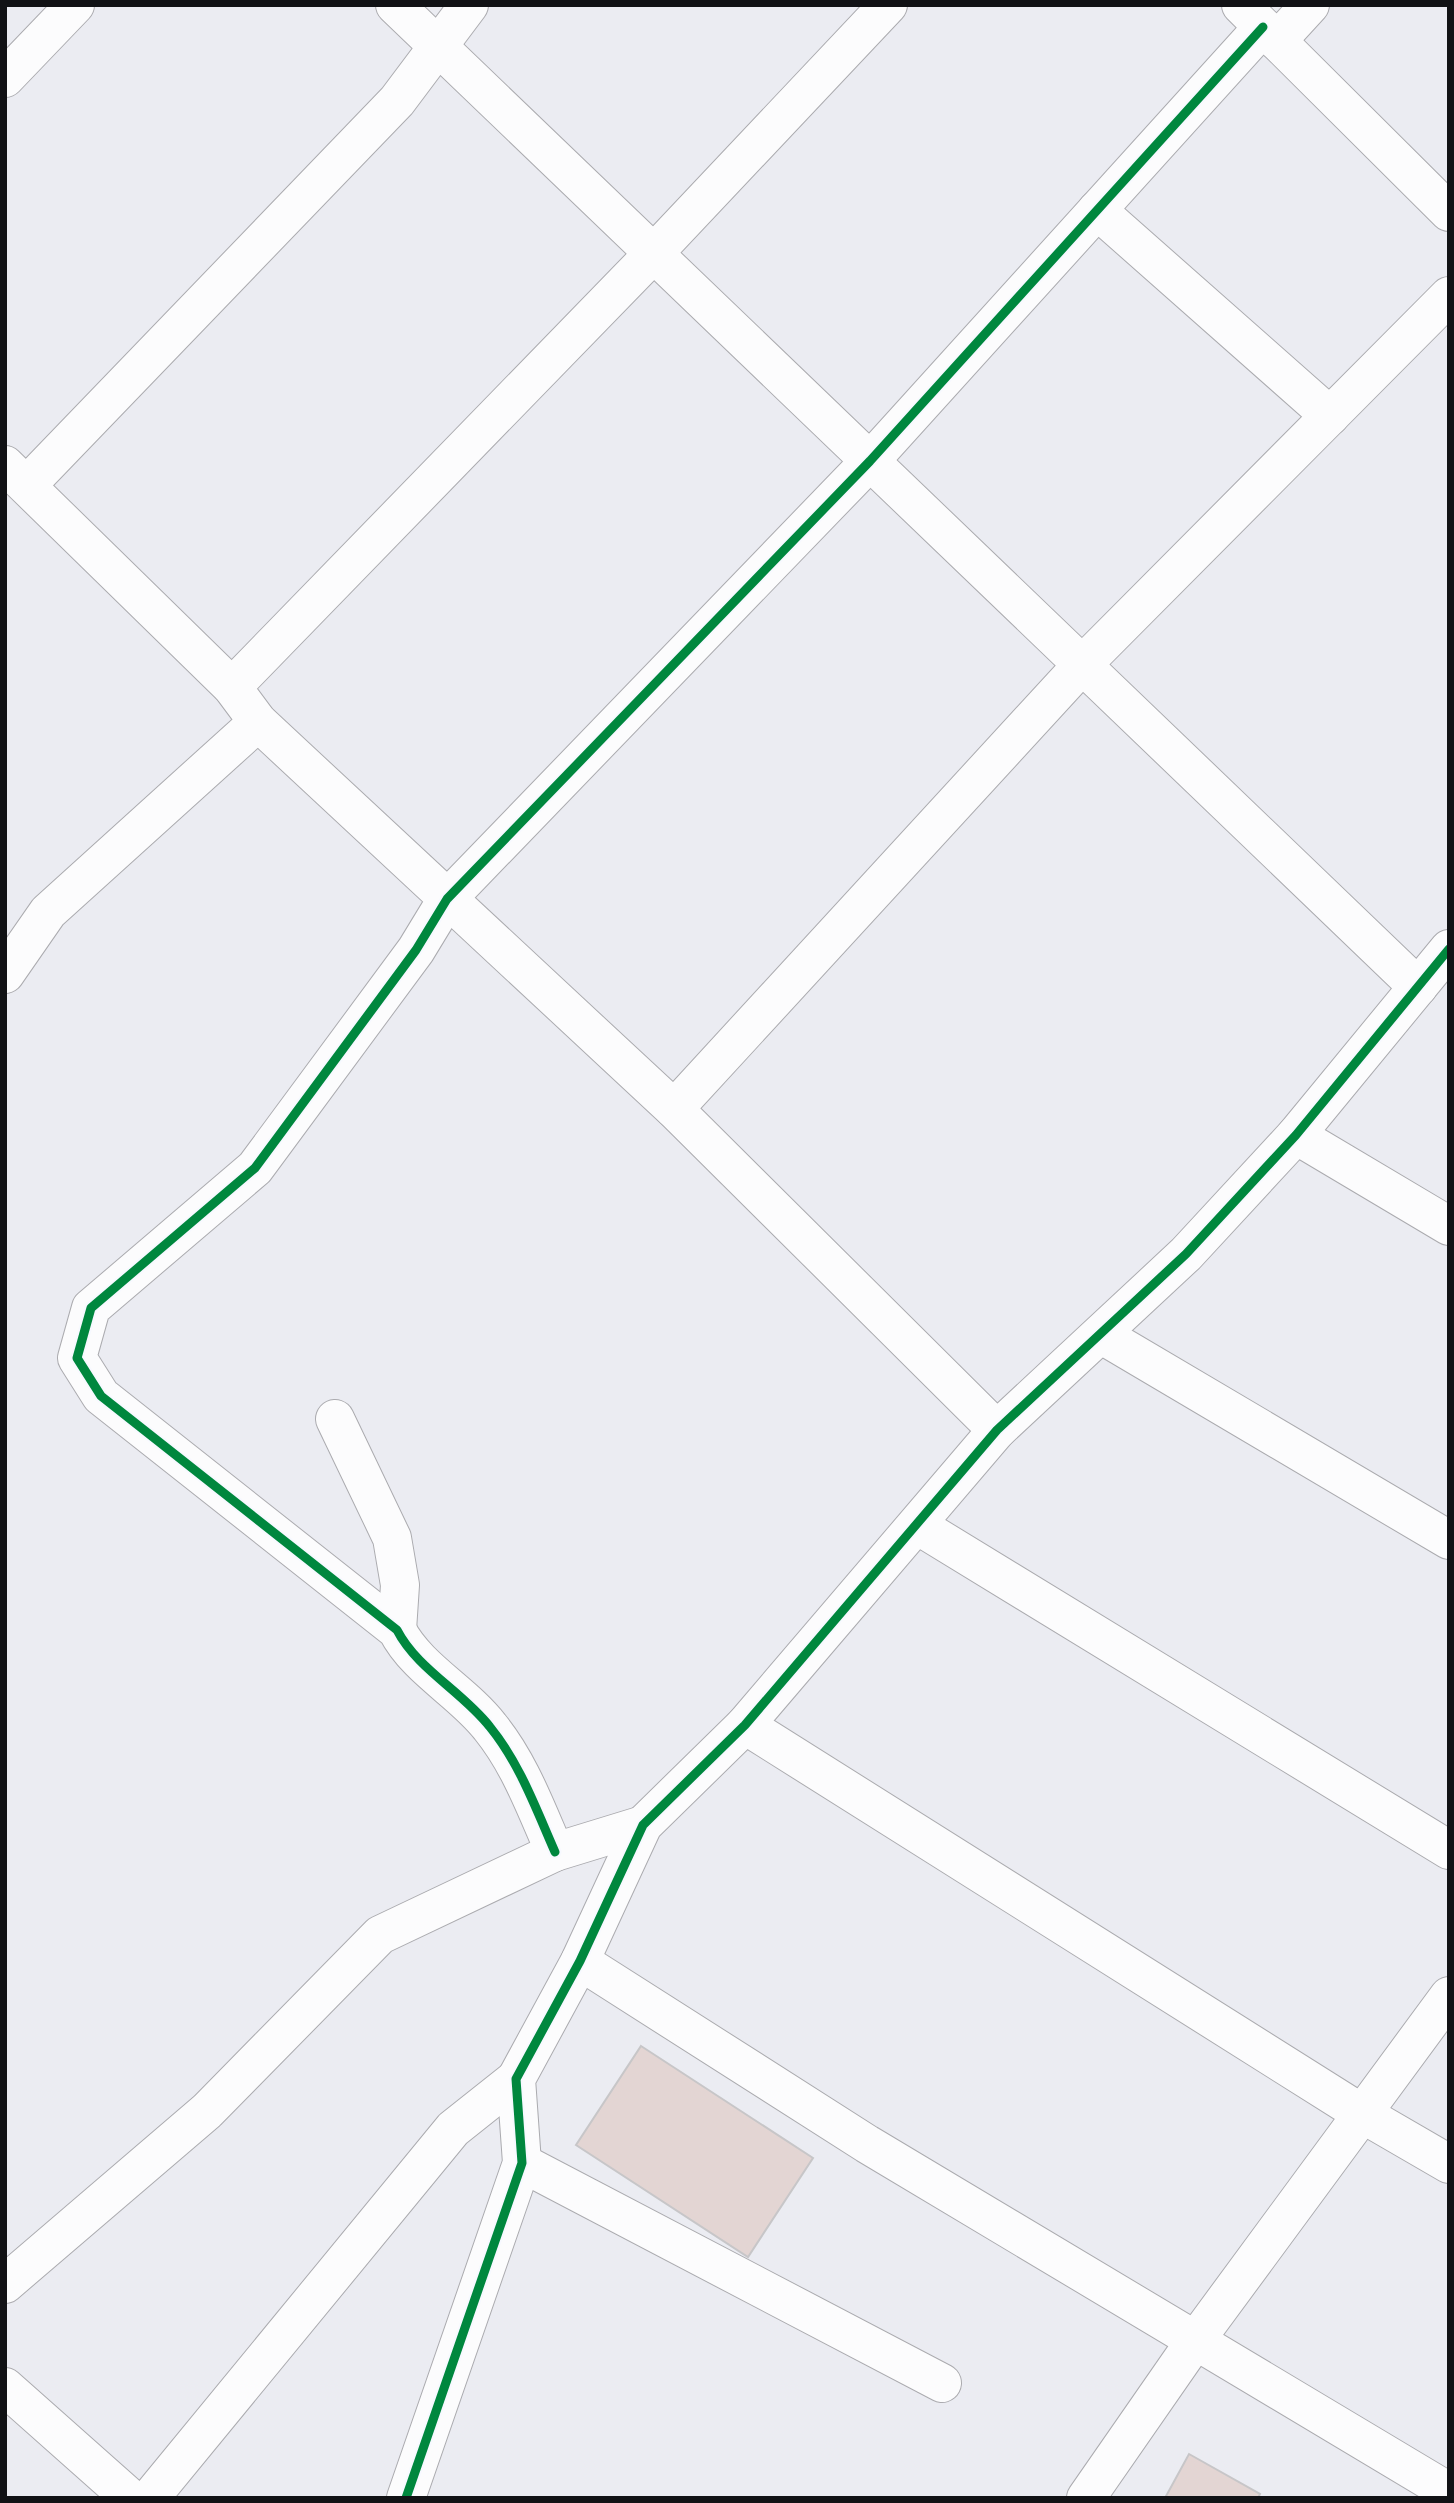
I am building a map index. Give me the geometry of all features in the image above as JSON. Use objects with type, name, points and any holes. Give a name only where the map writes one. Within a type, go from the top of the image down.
[{"type":"street","points":[[5,78],[75,5]]},
{"type":"street","points":[[395,5],[1418,987]]},
{"type":"street","points":[[469,5],[397,101],[16,475],[232,687],[258,722],[674,1109],[997,1430]]},
{"type":"street","points":[[232,687],[654,253],[888,5]]},
{"type":"street","points":[[555,1852],[520,1772],[491,1728],[465,1698],[406,1646],[397,1630],[101,1396],[77,1358],[91,1308],[255,1168],[416,950],[447,899],[870,461],[1097,211],[1260,24],[1310,5]]},
{"type":"street","points":[[1260,24],[1449,212]]},
{"type":"street","points":[[1097,211],[1330,416]]},
{"type":"street","points":[[674,1109],[1082,665],[1449,296]]},
{"type":"street","points":[[5,974],[48,912],[258,722]]},
{"type":"street","points":[[150,2498],[453,2129],[516,2079],[580,1961],[643,1825],[745,1725],[997,1430],[1186,1254],[1296,1135],[1449,949]]},
{"type":"street","points":[[1296,1135],[1449,1226]]},
{"type":"street","points":[[1102,1335],[1449,1541]]},
{"type":"street","points":[[335,1419],[392,1538],[400,1585],[397,1630]]},
{"type":"street","points":[[917,1525],[1449,1850]]},
{"type":"street","points":[[745,1725],[1361,2113],[1449,2164]]},
{"type":"street","points":[[5,2284],[207,2112],[380,1935],[555,1852],[643,1825]]},
{"type":"street","points":[[580,1961],[867,2144],[1449,2492]]},
{"type":"street","points":[[1086,2498],[1195,2341],[1449,1996]]},
{"type":"street","points":[[406,2498],[522,2163],[516,2079]]},
{"type":"street","points":[[522,2163],[942,2382]]},
{"type":"street","points":[[5,2387],[130,2498]]},
{"type":"building","points":[[641,2046],[813,2158],[748,2257],[576,2145]]},
{"type":"building","points":[[1189,2454],[1260,2494],[1258,2498],[1165,2498]]},
{"type":"cycle path","points":[[555,1852],[527,1787],[501,1741],[479,1714],[416,1657],[397,1630],[101,1396],[77,1358],[91,1308],[255,1168],[416,950],[447,899],[870,461],[1263,27]]},
{"type":"cycle path","points":[[406,2498],[522,2163],[516,2079],[580,1961],[643,1825],[745,1725],[997,1430],[1186,1254],[1296,1135],[1449,949]]}]
